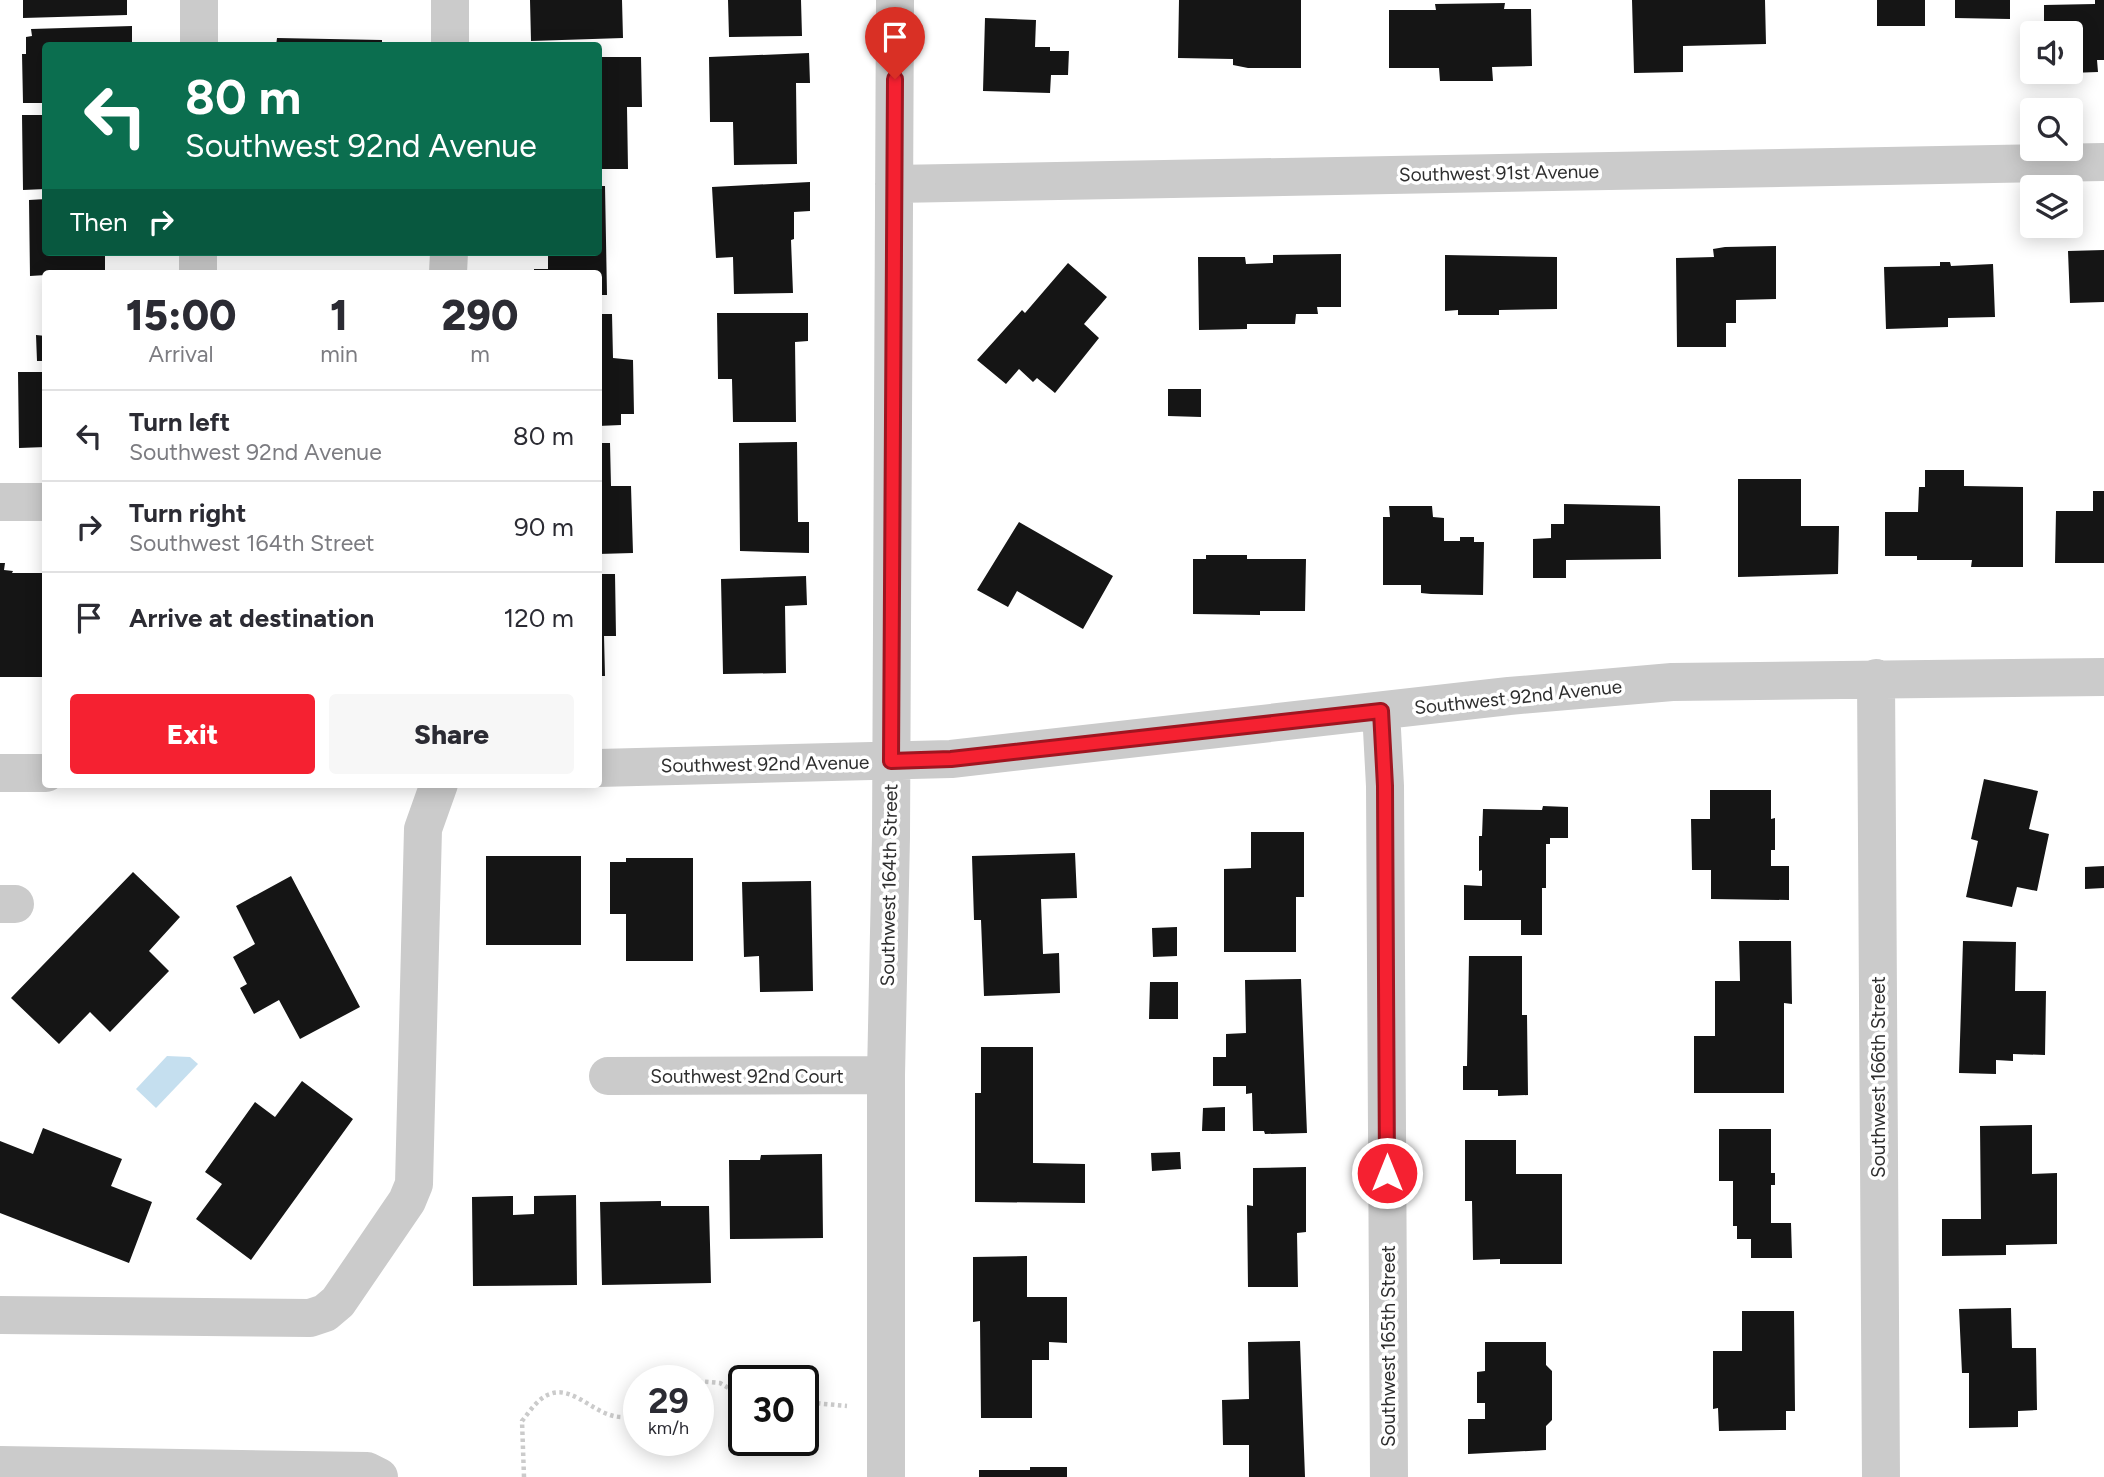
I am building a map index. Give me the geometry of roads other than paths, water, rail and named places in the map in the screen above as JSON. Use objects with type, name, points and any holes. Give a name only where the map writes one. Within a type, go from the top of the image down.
[{"type":"street","points":[[199,0],[199,42]]},
{"type":"street","points":[[450,0],[450,42]]},
{"type":"street","name":"Southwest 164th Street","points":[[886,1477],[886,1075],[891,761],[895,0]]},
{"type":"street","name":"Southwest 91st Avenue","points":[[894,184],[2104,162]]},
{"type":"street","points":[[0,502],[42,502]]},
{"type":"street","name":"Southwest 92nd Avenue","points":[[602,768],[951,759],[1509,696],[1672,681],[2104,677]]},
{"type":"street","name":"Southwest 166th Street","points":[[1876,678],[1881,1477]]},
{"type":"street","name":"Southwest 165th Street","points":[[1381,711],[1385,799],[1389,1477]]},
{"type":"street","points":[[0,773],[42,773]]},
{"type":"street","points":[[0,1315],[310,1318],[325,1313],[338,1302],[407,1201],[414,1184],[423,829],[438,788]]},
{"type":"street","name":"Southwest 92nd Court","points":[[608,1076],[886,1075]]},
{"type":"street","points":[[0,1465],[367,1471],[379,1477]]},
{"type":"water","points":[[167,1056],[190,1057],[198,1064],[156,1108],[136,1089]]}]
